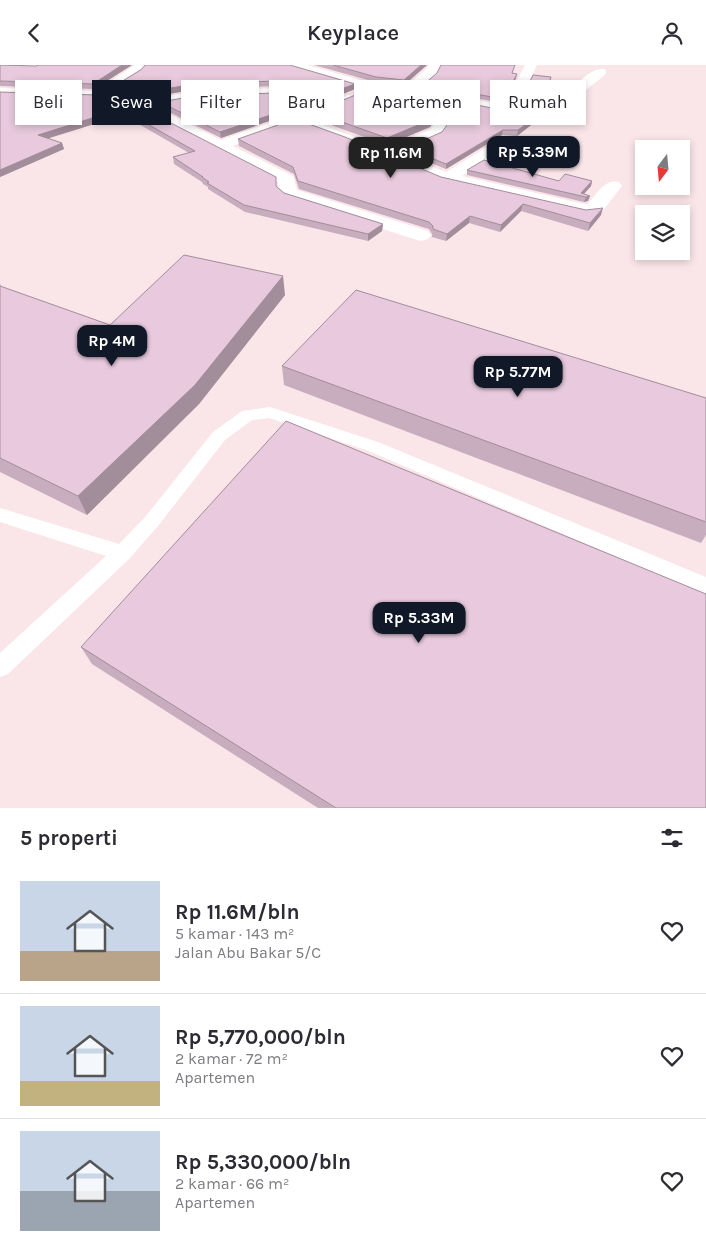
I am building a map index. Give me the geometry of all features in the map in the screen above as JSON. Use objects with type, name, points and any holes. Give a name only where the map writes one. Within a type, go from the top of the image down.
[{"type":"street","points":[[14,65],[46,65]]},
{"type":"street","points":[[122,80],[137,71],[142,65]]},
{"type":"street","points":[[293,65],[354,82]]},
{"type":"street","points":[[319,71],[334,65]]},
{"type":"street","points":[[422,80],[435,65]]},
{"type":"street","points":[[523,80],[530,66]]},
{"type":"street","points":[[586,82],[600,72]]},
{"type":"street","points":[[171,100],[196,95],[269,88]]},
{"type":"street","points":[[0,92],[92,95]]},
{"type":"street","points":[[171,121],[280,175],[287,180],[287,191],[291,194],[421,235]]},
{"type":"street","points":[[220,146],[278,125]]},
{"type":"street","points":[[312,125],[352,139],[447,178],[584,210],[594,209],[613,186]]},
{"type":"street","points":[[385,154],[436,132],[441,125]]},
{"type":"street","points":[[447,178],[508,140]]},
{"type":"lane","points":[[0,667],[122,553],[152,521],[219,436],[248,415],[270,412],[372,446],[706,586]]},
{"type":"lane","points":[[0,515],[122,553]]},
{"type":"building","points":[[0,65],[122,65],[99,80],[92,80],[92,84],[82,84],[82,80],[0,81]]},
{"type":"building","points":[[145,65],[290,65],[341,80],[259,82],[259,80],[181,80],[181,86],[171,88],[171,80],[124,80]]},
{"type":"building","points":[[333,65],[421,65],[404,80],[376,77]]},
{"type":"building","points":[[441,65],[515,65],[512,73],[517,74],[514,80],[490,80],[490,97],[480,95],[480,80],[429,80],[437,73]]},
{"type":"building","points":[[533,75],[551,77],[550,80],[531,80]]},
{"type":"building","points":[[344,81],[354,84],[344,88]]},
{"type":"building","points":[[0,92],[15,92],[15,125],[70,125],[38,135],[62,143],[0,170]]},
{"type":"building","points":[[269,93],[269,115],[259,119],[259,94]]},
{"type":"building","points":[[82,95],[92,95],[92,118],[82,121]]},
{"type":"building","points":[[354,96],[354,125],[418,125],[387,138],[344,123],[344,100]]},
{"type":"building","points":[[181,98],[181,112],[171,108],[171,100]]},
{"type":"building","points":[[480,106],[490,108],[490,125],[525,125],[518,130],[503,130],[446,164],[406,148],[442,132],[447,125],[480,125]]},
{"type":"building","points":[[171,123],[276,177],[276,186],[284,193],[383,224],[368,234],[244,205],[207,183],[209,182],[203,177],[173,157],[195,151],[149,125],[171,125]]},
{"type":"building","points":[[206,125],[241,125],[220,132]]},
{"type":"building","points":[[278,125],[312,125],[441,177],[586,210],[603,208],[590,223],[523,204],[501,225],[470,216],[447,234],[433,229],[429,222],[298,181],[293,167],[238,139]]},
{"type":"building","points":[[484,160],[559,181],[565,174],[592,181],[581,193],[590,196],[586,197],[467,170]]},
{"type":"building","points":[[184,255],[283,276],[195,385],[78,496],[0,458],[0,286],[110,325]]},
{"type":"building","points":[[356,290],[706,398],[706,522],[282,366]]},
{"type":"building","points":[[286,421],[706,594],[706,808],[336,808],[81,647]]}]
